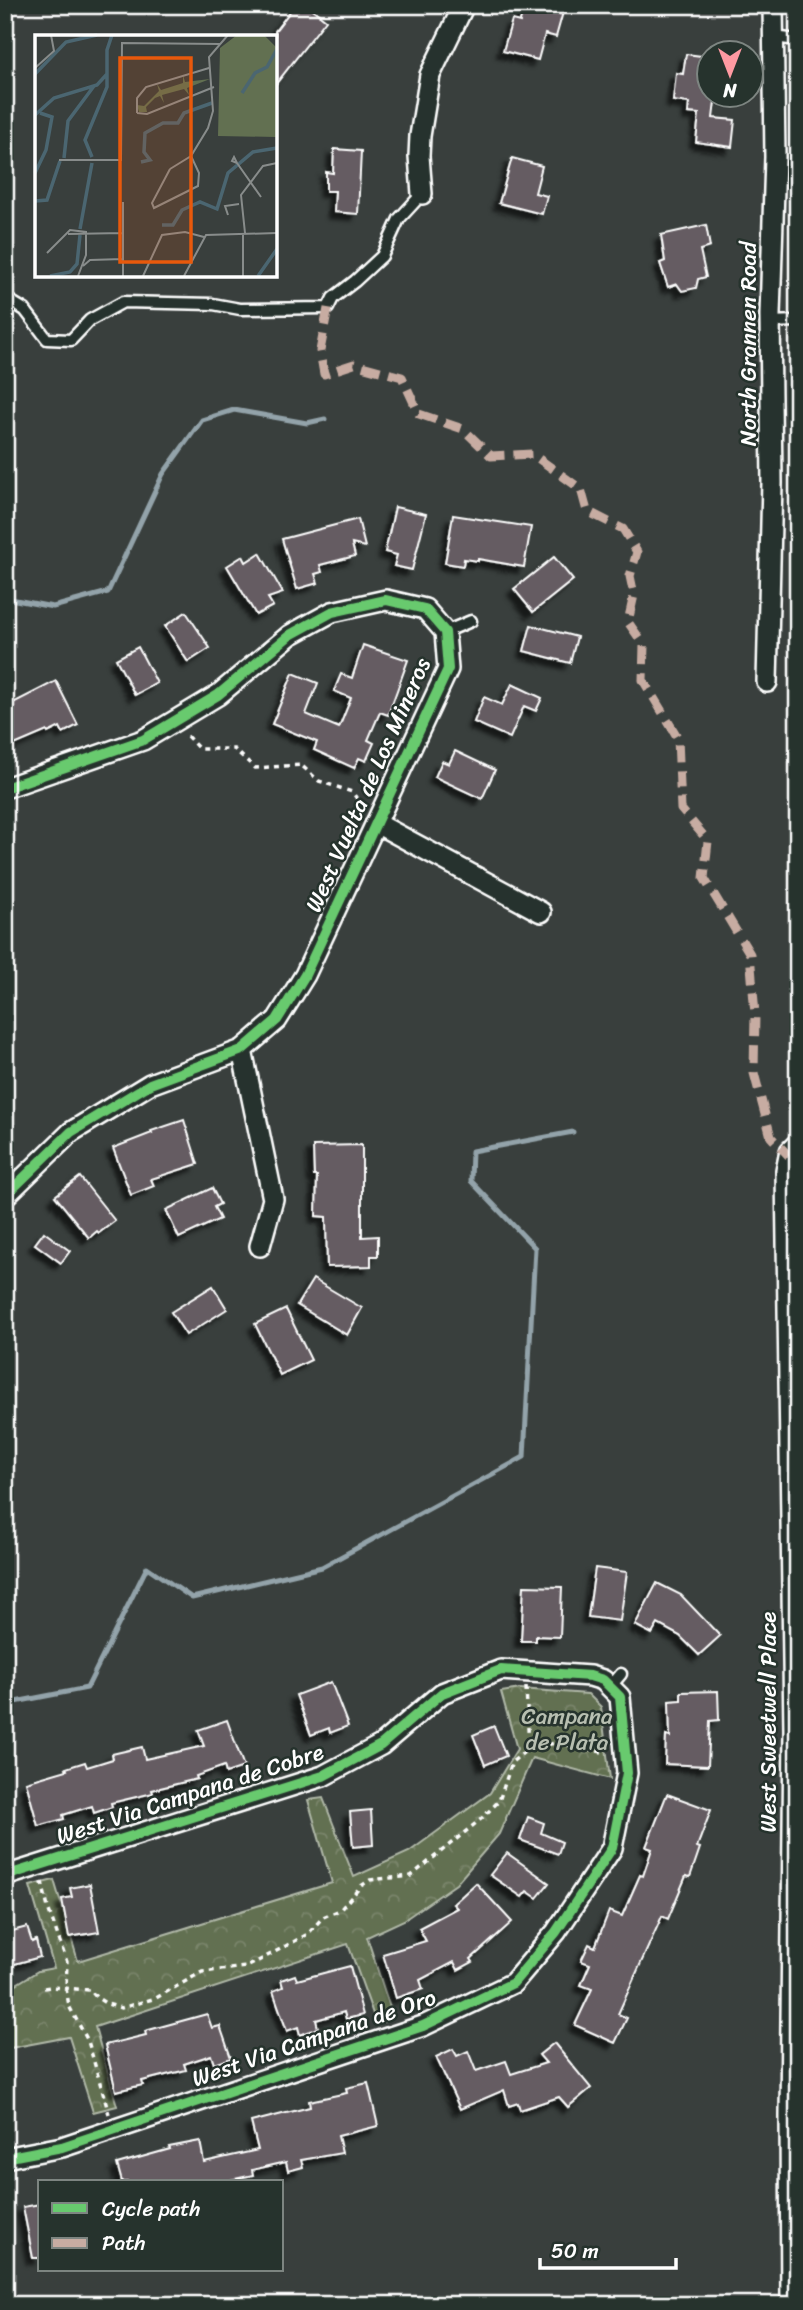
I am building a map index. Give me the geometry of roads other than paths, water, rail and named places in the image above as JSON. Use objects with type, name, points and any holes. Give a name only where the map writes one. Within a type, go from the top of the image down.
[{"type":"street","points":[[422,194],[420,136],[430,75],[464,5]]},
{"type":"street","name":"North Grannen Road","points":[[767,682],[772,483],[770,322],[775,157],[773,5]]},
{"type":"street","name":"West Vuelta de Los Mineros","points":[[5,788],[144,740],[218,695],[290,635],[332,612],[386,600],[425,609],[445,632],[448,669],[304,975],[276,1020],[242,1051]]},
{"type":"street","points":[[376,823],[541,912]]},
{"type":"street","points":[[6,1194],[71,1132],[150,1084],[242,1051],[274,1199],[260,1246]]},
{"type":"street","name":"West Sweetwell Place","points":[[791,2305],[794,1730],[786,1171],[790,1151],[798,1143]]},
{"type":"street","name":"West Via Campana de Cobre","points":[[5,1876],[323,1776],[381,1745],[442,1693],[501,1670],[616,1680]]},
{"type":"street","name":"West Via Campana de Oro","points":[[5,2158],[62,2147],[423,2026],[513,1983],[556,1932],[612,1848],[627,1773],[616,1680]]},
{"type":"lane","points":[[773,37],[798,40]]},
{"type":"lane","points":[[5,298],[25,310],[47,339],[71,340],[90,320],[123,302],[214,304],[240,309],[328,308],[333,298],[382,256],[399,219],[422,194]]},
{"type":"lane","points":[[770,322],[798,321]]},
{"type":"lane","points":[[445,632],[471,621]]},
{"type":"waterway","points":[[5,598],[53,607],[108,592],[163,474],[202,420],[234,410],[307,423],[325,419]]},
{"type":"waterway","points":[[5,1704],[87,1688],[147,1567],[192,1598],[322,1567],[524,1457],[535,1248],[471,1181],[472,1151],[573,1132]]},
{"type":"park label","name":"Campana de Plata","points":[[567,1729]]}]
